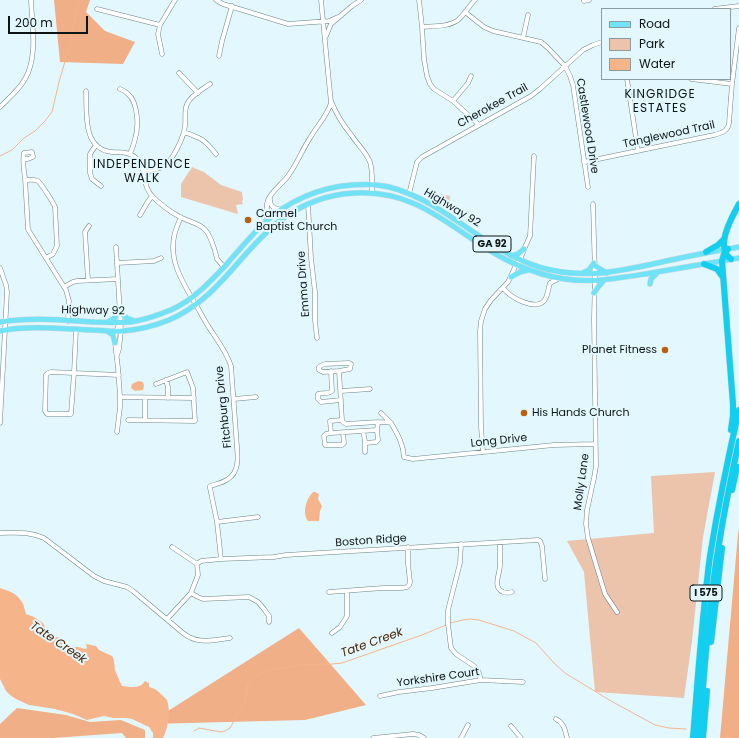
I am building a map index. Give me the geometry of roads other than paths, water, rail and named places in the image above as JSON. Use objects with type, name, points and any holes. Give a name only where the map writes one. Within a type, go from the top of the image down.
[{"type":"highway","points":[[706,252],[718,245],[724,239],[739,204]]},
{"type":"highway","points":[[724,239],[726,255],[731,259]]},
{"type":"highway","points":[[722,488],[733,410],[722,261],[726,250]]},
{"type":"highway","points":[[704,264],[717,268],[723,277]]},
{"type":"highway","name":"I 575","points":[[693,738],[705,601],[712,544],[722,488],[739,410]]},
{"type":"highway","points":[[698,738],[716,561],[731,476],[739,441]]},
{"type":"highway","name":"I 575","points":[[703,738],[720,560],[739,458]]},
{"type":"main road","name":"Highway 92","points":[[3,322],[31,319],[120,322],[159,315],[173,309],[204,288],[265,222],[282,209],[307,196],[331,188],[347,185],[372,185],[387,187],[409,194],[441,211],[511,256],[553,271],[582,274],[608,273],[706,252],[739,247]]},
{"type":"main road","name":"Highway 92","points":[[2,330],[31,327],[119,331],[158,324],[180,315],[196,305],[219,284],[273,226],[287,216],[308,204],[340,194],[372,193],[386,195],[400,198],[424,207],[495,254],[516,265],[528,270],[560,278],[595,281],[604,280],[739,258]]},
{"type":"main road","points":[[511,256],[518,254],[524,249]]},
{"type":"main road","points":[[582,274],[589,270],[594,264],[608,273]]},
{"type":"main road","points":[[511,277],[528,270]]},
{"type":"main road","points":[[650,284],[653,277],[659,272]]},
{"type":"main road","points":[[594,293],[604,280]]},
{"type":"main road","points":[[120,308],[124,317],[137,320]]},
{"type":"main road","points":[[107,322],[115,319],[120,308]]},
{"type":"main road","points":[[106,331],[113,335],[115,343]]},
{"type":"street","points":[[0,106],[19,89],[30,68],[33,56],[32,0]]},
{"type":"street","points":[[162,54],[158,34],[160,24],[175,0]]},
{"type":"street","points":[[216,0],[224,4],[284,23],[331,24]]},
{"type":"street","points":[[321,0],[331,101],[346,127],[368,156],[371,166],[372,193]]},
{"type":"street","points":[[325,40],[327,31],[331,24],[361,0]]},
{"type":"street","points":[[419,0],[424,59],[430,84],[434,89],[453,101],[479,125]]},
{"type":"street","points":[[422,27],[444,25],[458,20],[475,0]]},
{"type":"street","points":[[584,1],[590,0]]},
{"type":"street","points":[[219,56],[232,6]]},
{"type":"street","points":[[722,8],[739,6]]},
{"type":"street","points":[[97,9],[160,24]]},
{"type":"street","name":"Castlewood Drive","points":[[465,12],[488,30],[541,42],[565,66],[573,85],[588,187]]},
{"type":"street","points":[[523,38],[528,15]]},
{"type":"street","points":[[324,23],[338,17]]},
{"type":"street","name":"Tanglewood Trail","points":[[584,162],[714,135],[725,131],[729,123],[739,28]]},
{"type":"street","name":"Cherokee Trail","points":[[409,194],[419,160],[430,152],[536,93],[583,50],[601,42]]},
{"type":"street","points":[[179,74],[198,93]]},
{"type":"street","points":[[453,101],[468,83],[471,76]]},
{"type":"street","points":[[627,80],[638,151]]},
{"type":"street","points":[[699,80],[732,84]]},
{"type":"street","points":[[143,172],[158,169],[170,160],[184,132],[186,107],[190,99],[210,84]]},
{"type":"street","points":[[120,89],[128,94],[135,105],[137,132],[130,154]]},
{"type":"street","points":[[86,92],[88,132],[91,140],[106,151],[126,152],[135,157],[142,167],[145,185],[152,196],[174,213],[203,227],[209,234],[217,259],[224,267]]},
{"type":"street","points":[[265,222],[268,217],[268,201],[293,169],[309,139],[327,112],[331,101]]},
{"type":"street","points":[[184,132],[208,143],[216,154]]},
{"type":"street","points":[[96,145],[91,151],[89,157],[90,173],[92,179],[101,186]]},
{"type":"street","points":[[483,452],[481,422],[480,338],[482,315],[487,304],[503,288],[511,277],[520,260],[530,234],[534,156]]},
{"type":"street","points":[[24,159],[29,231],[68,295],[68,321]]},
{"type":"street","points":[[25,180],[34,180],[38,182],[53,202],[57,246],[53,254],[46,258]]},
{"type":"street","points":[[272,194],[270,199],[271,204],[274,208],[282,209]]},
{"type":"street","points":[[140,216],[146,203],[152,196]]},
{"type":"street","name":"Emma Drive","points":[[308,204],[317,338]]},
{"type":"street","name":"Molly Lane","points":[[593,204],[596,466],[587,510],[587,531],[589,544],[603,591],[606,598],[617,612]]},
{"type":"street","name":"Fitchburg Drive","points":[[181,217],[174,237],[173,254],[178,272],[203,319],[230,362],[234,398],[238,465],[228,480],[210,486],[217,522]]},
{"type":"street","points":[[88,280],[85,232],[89,226]]},
{"type":"street","points":[[116,246],[120,308],[119,349],[117,355]]},
{"type":"street","points":[[117,263],[154,261],[161,258]]},
{"type":"street","points":[[0,268],[6,285],[7,303],[2,330],[0,423]]},
{"type":"street","points":[[503,288],[506,293],[535,305],[545,299],[550,283],[560,278]]},
{"type":"street","points":[[64,287],[73,282],[118,279]]},
{"type":"street","points":[[76,329],[74,373],[71,414],[47,414],[44,412],[46,375],[51,372],[74,373],[119,375]]},
{"type":"street","points":[[117,432],[120,397],[115,343],[119,331]]},
{"type":"street","points":[[349,362],[351,364],[350,369],[339,371],[321,371],[319,370],[319,367],[325,364],[349,362]]},
{"type":"street","points":[[331,371],[332,391],[318,394],[318,398],[321,402],[341,400]]},
{"type":"street","points":[[339,371],[343,422],[346,424],[378,422],[391,423]]},
{"type":"street","points":[[128,420],[195,421],[193,388],[187,372],[156,384]]},
{"type":"street","points":[[166,380],[168,387],[168,398]]},
{"type":"street","points":[[341,391],[370,389]]},
{"type":"street","points":[[120,397],[194,398]]},
{"type":"street","points":[[234,398],[256,397]]},
{"type":"street","points":[[145,398],[145,420]]},
{"type":"street","points":[[381,413],[391,423]]},
{"type":"street","points":[[331,433],[330,421],[342,420]]},
{"type":"street","points":[[365,441],[366,443],[376,442],[378,440],[378,422]]},
{"type":"street","name":"Long Drive","points":[[391,423],[401,440],[404,448],[404,457],[413,459],[561,444],[596,444]]},
{"type":"street","points":[[343,433],[343,444],[325,444],[324,436],[326,434],[377,430]]},
{"type":"street","points":[[363,431],[365,452]]},
{"type":"street","points":[[221,559],[217,522],[258,517]]},
{"type":"street","points":[[0,533],[36,534],[44,538],[94,576],[104,581],[127,587],[133,591],[188,637],[203,641],[230,638]]},
{"type":"street","name":"Boston Ridge","points":[[197,564],[201,561],[221,559],[538,540],[542,546],[545,579]]},
{"type":"street","points":[[500,543],[500,567],[497,587],[500,591],[505,593],[512,592]]},
{"type":"street","points":[[460,544],[460,563],[448,610],[451,648],[456,654],[478,670],[481,680]]},
{"type":"street","points":[[167,619],[191,593],[198,576],[197,564],[172,547]]},
{"type":"street","points":[[329,592],[407,587],[410,582],[408,548]]},
{"type":"street","points":[[332,633],[340,627],[347,616],[347,591]]},
{"type":"street","points":[[191,593],[198,597],[209,599],[249,597],[258,602],[268,616],[269,622]]},
{"type":"street","name":"Yorkshire Court","points":[[380,696],[481,680],[524,682]]},
{"type":"street","points":[[556,719],[563,725],[567,738]]},
{"type":"street","points":[[461,738],[468,725]]},
{"type":"street","points":[[511,726],[521,738]]},
{"type":"street","points":[[373,738],[412,734],[424,738]]},
{"type":"water","points":[[138,381],[143,382],[143,390],[135,391],[131,388],[132,384]]},
{"type":"water","points":[[313,492],[319,494],[318,499],[322,506],[319,521],[308,521],[305,514],[307,502]]},
{"type":"water","points":[[0,588],[16,595],[21,600],[26,614],[43,623],[46,629],[54,636],[74,647],[86,649],[86,644],[96,646],[99,650],[112,656],[115,670],[122,686],[138,686],[143,684],[145,681],[149,683],[149,687],[161,694],[167,700],[169,709],[168,724],[163,738],[153,738],[153,733],[149,727],[132,719],[104,716],[87,720],[55,709],[29,705],[10,695],[6,691],[0,679]]},
{"type":"waterway","points":[[0,156],[12,150],[24,138],[35,131],[52,112],[80,0]]},
{"type":"waterway","name":"Tate Creek","points":[[450,623],[470,619],[479,620],[514,631],[536,643],[565,673],[611,701],[655,725],[686,729]]},
{"type":"waterway","name":"Tate Creek","points":[[194,731],[199,728],[221,732],[230,728],[244,703],[249,682],[254,677],[263,673],[275,669],[302,665],[342,663],[446,625]]},
{"type":"waterway","name":"Tate Creek","points":[[720,736],[730,738]]},
{"type":"place","name":"Carmel Baptist Church","points":[[248,220]]},
{"type":"place","name":"Planet Fitness","points":[[665,350]]},
{"type":"place","name":"His Hands Church","points":[[524,413]]},
{"type":"district","name":"KINGRIDGE ESTATES","points":[[660,102]]},
{"type":"district","name":"INDEPENDENCE WALK","points":[[142,172]]}]
